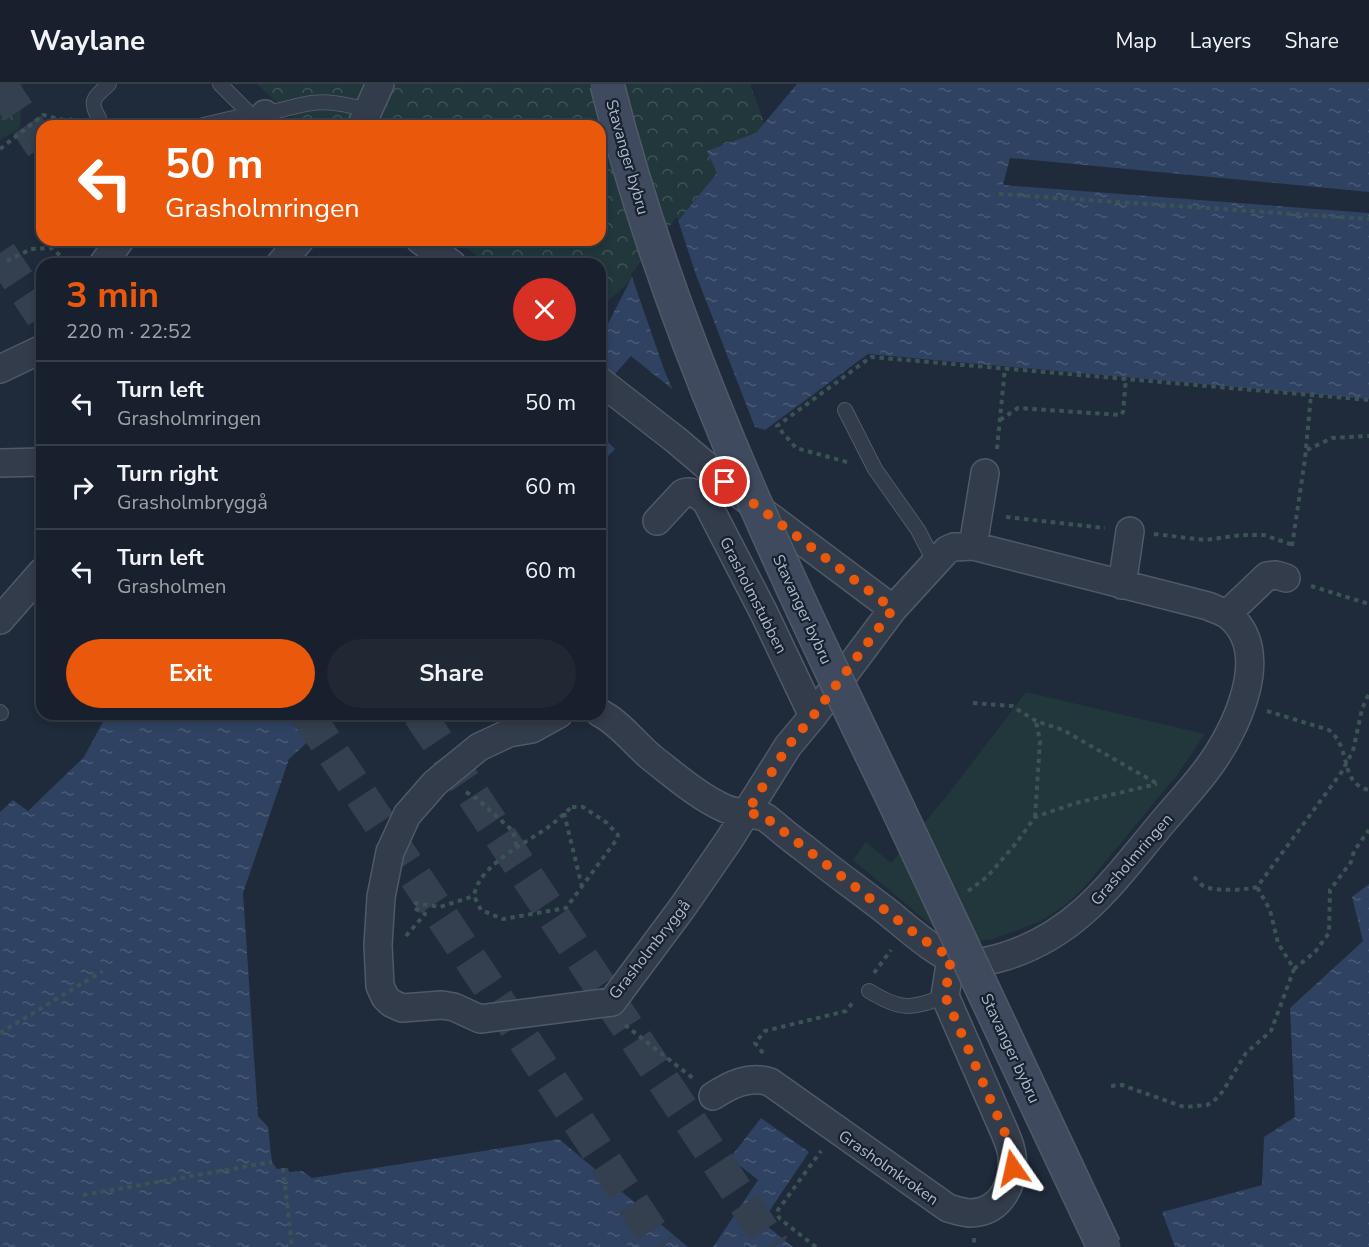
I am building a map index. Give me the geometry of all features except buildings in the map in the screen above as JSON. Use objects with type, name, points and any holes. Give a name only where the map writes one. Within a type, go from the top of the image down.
[{"type":"main road","name":"Stavanger bybru","points":[[607,84],[628,161],[668,287],[746,485],[1104,1247]]},
{"type":"street","points":[[365,118],[380,84]]},
{"type":"street","points":[[285,258],[295,246]]},
{"type":"street","points":[[428,246],[444,258]]},
{"type":"street","points":[[0,369],[36,352]]},
{"type":"street","points":[[610,389],[676,440],[742,496],[893,609],[940,556],[954,547],[973,546],[1208,606],[1227,614],[1267,576],[1276,575],[1286,578]]},
{"type":"street","points":[[0,463],[36,462]]},
{"type":"street","points":[[973,546],[985,473]]},
{"type":"street","name":"Grasholmstubben","points":[[657,521],[683,493],[689,491],[697,493],[706,501],[764,613],[813,716]]},
{"type":"street","points":[[1122,585],[1130,531]]},
{"type":"street","points":[[0,621],[36,579]]},
{"type":"street","name":"Grasholmbryggå","points":[[548,720],[532,729],[509,733],[479,747],[435,783],[408,815],[390,852],[381,897],[378,945],[380,986],[391,1003],[402,1008],[442,1005],[454,1007],[480,1019],[612,1002],[682,908],[747,812],[788,746],[893,609]]},
{"type":"street","name":"Grasholmringen","points":[[747,812],[765,817],[921,938],[951,958],[967,963],[990,960],[1031,946],[1058,932],[1084,913],[1113,883],[1209,767],[1224,742],[1244,699],[1250,655],[1241,632],[1227,614]]},
{"type":"street","points":[[606,717],[652,757],[706,798],[726,810],[747,812]]},
{"type":"street","points":[[945,996],[951,958]]},
{"type":"street","name":"Grasholmkroken","points":[[713,1096],[744,1081],[764,1080],[948,1208],[966,1213],[981,1212],[1005,1196],[1011,1178],[1012,1153],[945,996]]},
{"type":"lane","points":[[96,113],[92,104],[97,95],[110,84]]},
{"type":"lane","points":[[220,84],[256,118],[314,103],[330,102],[365,118]]},
{"type":"lane","points":[[845,410],[874,469],[918,530],[935,563]]},
{"type":"lane","points":[[865,989],[889,1004],[909,1007],[924,1005],[945,996]]},
{"type":"path","points":[[74,120],[96,113]]},
{"type":"path","points":[[37,120],[43,115],[61,120]]},
{"type":"path","points":[[0,149],[36,121]]},
{"type":"path","points":[[999,194],[1369,219]]},
{"type":"path","points":[[7,261],[31,249],[52,248],[63,258]]},
{"type":"path","points":[[874,469],[796,448],[777,426],[871,357],[1369,400]]},
{"type":"path","points":[[985,473],[996,457],[1005,368]]},
{"type":"path","points":[[1000,420],[1018,408],[1121,415],[1126,378]]},
{"type":"path","points":[[1311,395],[1296,525],[1286,578],[1369,604]]},
{"type":"path","points":[[1306,450],[1332,438],[1369,436]]},
{"type":"path","points":[[1194,877],[1210,889],[1257,887],[1329,791],[1347,763],[1353,751],[1362,709],[1369,693]]},
{"type":"path","points":[[973,703],[1012,706],[1036,721],[1063,730],[1157,783],[1182,801]]},
{"type":"path","points":[[1264,710],[1329,730],[1337,737],[1343,748],[1350,778],[1369,790]]},
{"type":"path","points":[[973,889],[1017,842],[1035,817],[1040,746],[1036,721]]},
{"type":"path","points":[[1035,817],[1076,803],[1157,783]]},
{"type":"path","points":[[465,791],[477,798],[513,831],[517,848]]},
{"type":"path","points":[[572,807],[583,807],[607,823],[618,835],[573,900],[564,909],[503,919],[481,910],[474,896],[480,879],[564,813],[572,807]]},
{"type":"path","points":[[564,813],[582,887]]},
{"type":"path","points":[[1111,1086],[1128,1086],[1184,1107],[1207,1105],[1215,1101],[1246,1053],[1271,1031],[1294,969],[1315,952],[1329,933],[1330,890],[1351,862],[1354,851],[1369,830]]},
{"type":"path","points":[[1257,887],[1270,910],[1278,943],[1294,969]]},
{"type":"path","points":[[425,914],[414,908],[416,903],[440,907],[474,896]]},
{"type":"path","points":[[766,1056],[755,1043],[765,1031],[846,1011],[865,989],[893,947]]},
{"type":"path","points":[[0,1033],[103,971]]},
{"type":"path","points":[[612,1002],[617,1019],[713,1096]]},
{"type":"path","points":[[816,1247],[777,1215],[778,1210],[837,1130]]},
{"type":"path","points":[[83,1195],[272,1162]]},
{"type":"path","points":[[283,1168],[292,1247]]},
{"type":"green space","points":[[0,84],[22,84],[20,128],[0,140]]},
{"type":"green space","points":[[257,84],[750,84],[775,153],[606,303],[606,258],[480,258],[464,246],[606,246],[606,120],[296,120]]},
{"type":"green space","points":[[1026,692],[1205,734],[1178,774],[1082,890],[1064,906],[1041,921],[993,939],[973,942],[937,930],[853,860],[866,842],[891,863],[949,793]]},
{"type":"water","points":[[797,84],[1369,84],[1369,192],[1010,158],[1003,185],[1369,213],[1369,399],[868,354],[765,430],[697,409],[631,356],[606,384],[606,327],[631,279],[717,173],[707,151],[756,133]]},
{"type":"water","points":[[606,440],[615,449],[606,458]]},
{"type":"water","points":[[104,720],[331,720],[289,759],[243,893],[258,1116],[268,1127],[272,1162],[277,1169],[288,1168],[289,1172],[302,1171],[312,1178],[559,1139],[688,1247],[0,1247],[0,812],[13,800],[28,811],[84,757]]},
{"type":"water","points":[[1369,884],[1369,1247],[1175,1247],[1162,1212],[1262,1185],[1264,1137],[1295,1117],[1290,1008],[1363,941],[1352,897]]},
{"type":"water","points":[[761,1118],[809,1152],[762,1222],[793,1247],[713,1247],[758,1180],[730,1158]]},
{"type":"pier","points":[[677,217],[696,275],[756,430],[696,412],[675,395],[665,372],[631,274]]},
{"type":"tunnel","points":[[0,84],[36,138]]},
{"type":"tunnel","points":[[0,253],[36,307]]},
{"type":"tunnel","points":[[311,720],[662,1247]]},
{"type":"tunnel","points":[[423,720],[774,1247]]},
{"type":"route","points":[[725,482],[893,609],[788,746],[747,812],[765,817],[802,848],[951,958],[946,978],[945,996],[1005,1133],[1012,1153],[1013,1168]]}]
